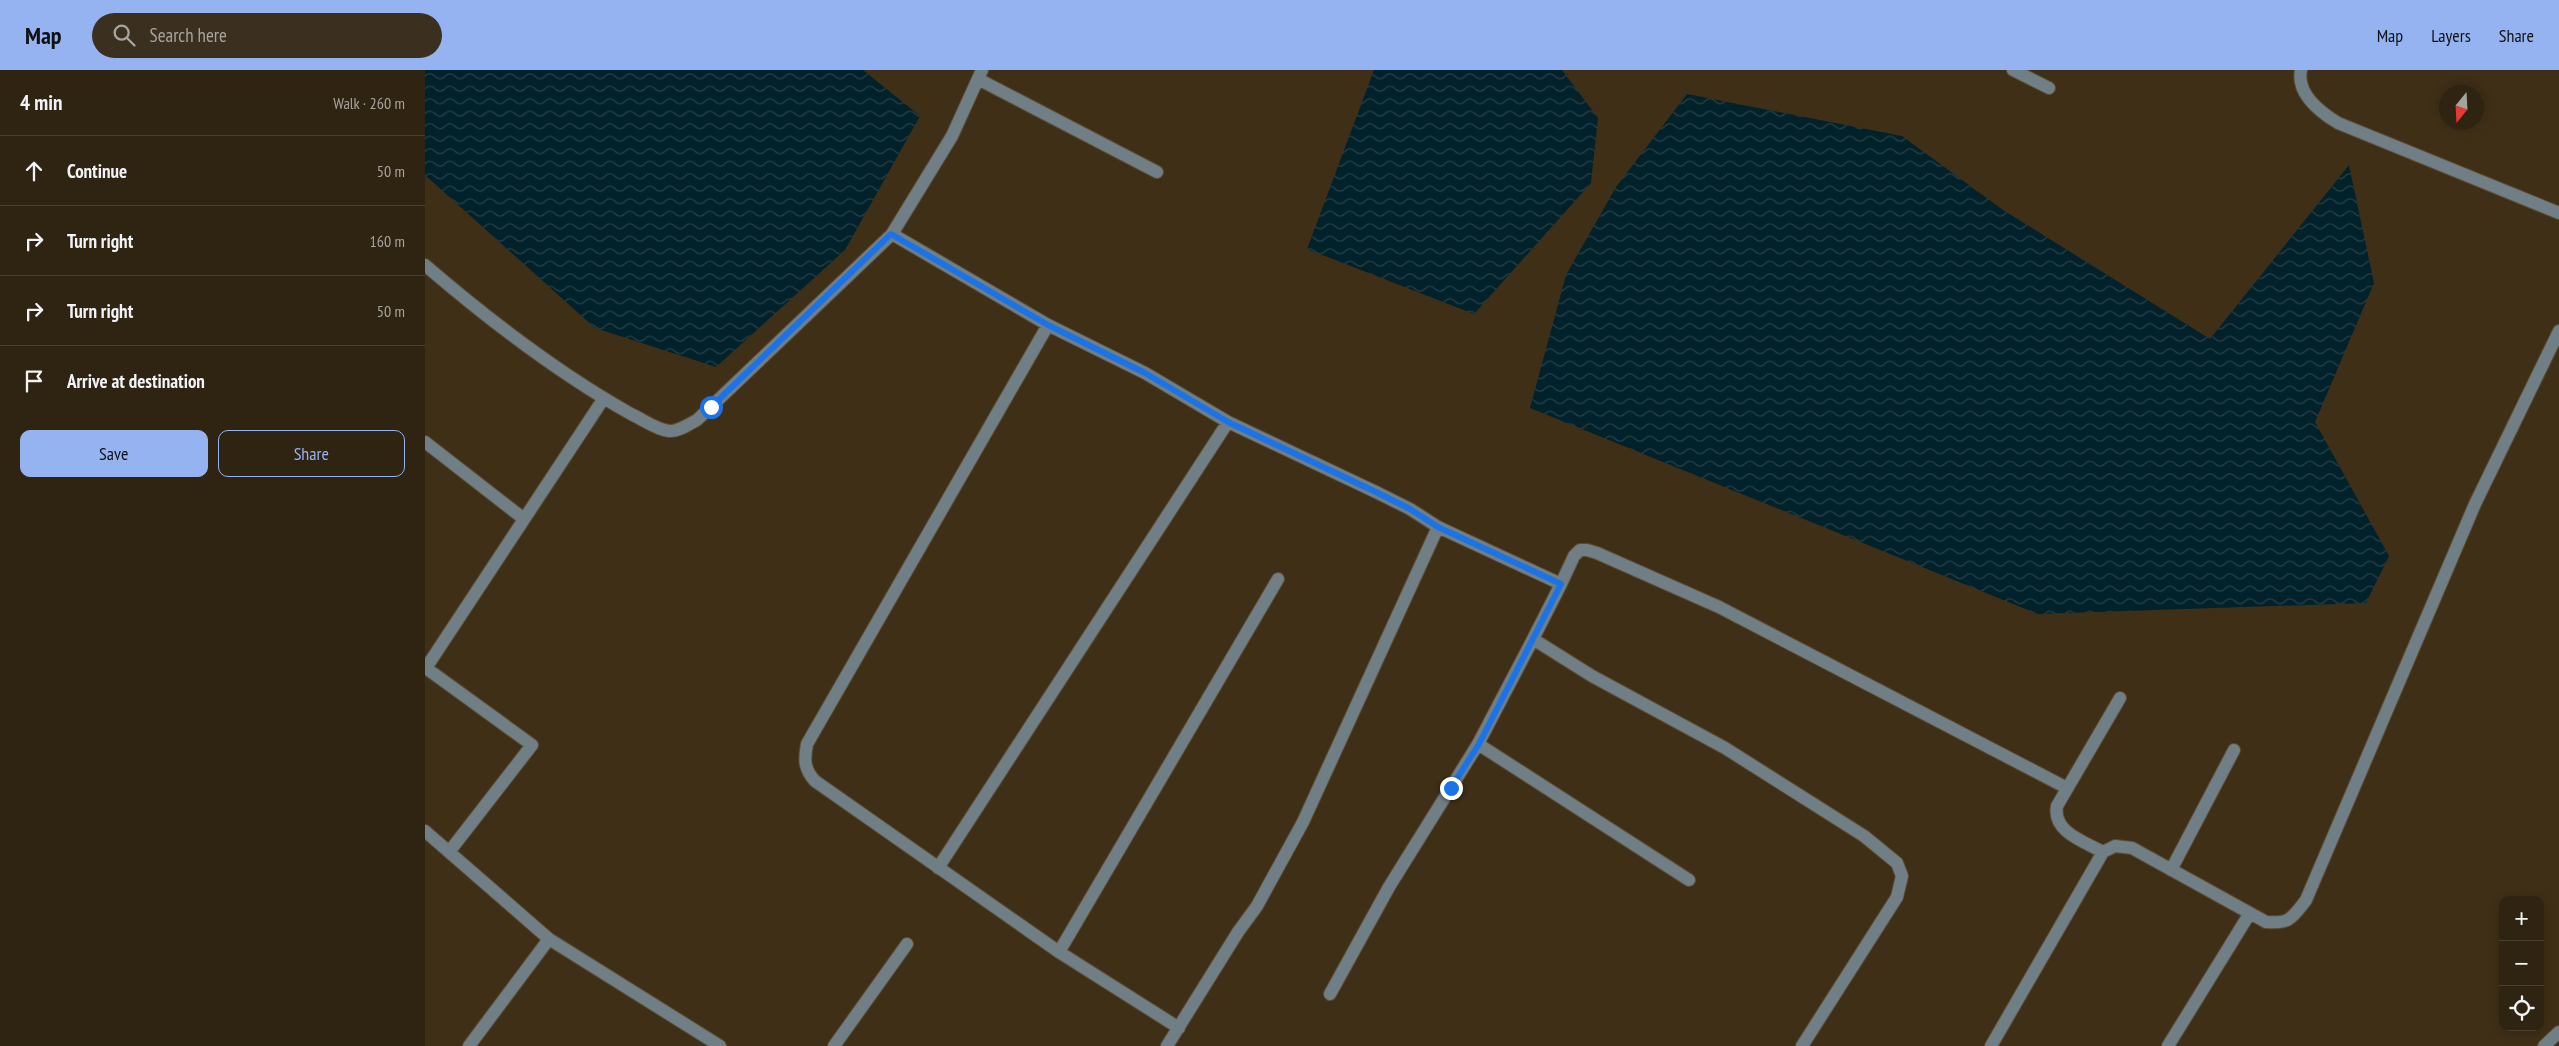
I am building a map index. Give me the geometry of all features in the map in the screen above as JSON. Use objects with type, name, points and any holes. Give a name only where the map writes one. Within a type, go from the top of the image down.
[{"type":"street","points":[[2013,70],[2049,88]]},
{"type":"street","points":[[2301,70],[2306,94],[2316,109],[2338,123],[2559,213]]},
{"type":"street","points":[[425,265],[478,311],[604,398],[649,424],[669,431],[681,428],[697,420],[891,234],[952,136],[980,74],[1157,172]]},
{"type":"street","points":[[891,234],[1048,325],[1145,373],[1228,422],[1378,493],[1410,509],[1438,527],[1561,584]]},
{"type":"street","points":[[1048,325],[817,727],[805,752],[806,771],[815,782],[1059,952],[1179,1028]]},
{"type":"street","points":[[1991,1046],[2103,852],[2115,846],[2124,846],[2266,922],[2282,923],[2293,918],[2306,900],[2475,504],[2559,331]]},
{"type":"street","points":[[449,852],[532,745],[425,668],[604,398]]},
{"type":"street","points":[[938,868],[1228,422]]},
{"type":"street","points":[[425,442],[524,519]]},
{"type":"street","points":[[1167,1046],[1238,932],[1257,906],[1303,822],[1438,527]]},
{"type":"street","points":[[1330,994],[1389,887],[1479,744],[1574,556],[1580,550],[1597,553],[1719,608],[2067,788]]},
{"type":"street","points":[[1059,952],[1278,579]]},
{"type":"street","points":[[1533,639],[1592,676],[1725,748],[1773,777],[1864,836],[1897,863],[1902,876],[1897,897],[1802,1046]]},
{"type":"street","points":[[2103,852],[2064,830],[2058,824],[2055,814],[2057,806],[2067,788],[2120,698]]},
{"type":"street","points":[[1479,744],[1689,880]]},
{"type":"street","points":[[2171,870],[2234,750]]},
{"type":"street","points":[[425,831],[549,939],[720,1046]]},
{"type":"street","points":[[2168,1046],[2250,913]]},
{"type":"street","points":[[469,1046],[549,939]]},
{"type":"street","points":[[834,1046],[907,944]]},
{"type":"street","points":[[2544,1046],[2559,1032]]},
{"type":"water","points":[[425,70],[863,70],[920,116],[845,250],[716,367],[595,328],[425,175]]},
{"type":"water","points":[[1374,70],[1562,70],[1598,118],[1591,183],[1474,314],[1307,249]]},
{"type":"water","points":[[1687,94],[1902,136],[2003,210],[2210,339],[2349,165],[2374,283],[2315,422],[2389,556],[2366,603],[2038,614],[1530,408],[1566,275],[1616,187]]},
{"type":"route","points":[[711,407],[891,234],[1048,325],[1145,373],[1228,422],[1330,469],[1410,509],[1438,527],[1480,548],[1561,584],[1479,744],[1451,788]]}]
